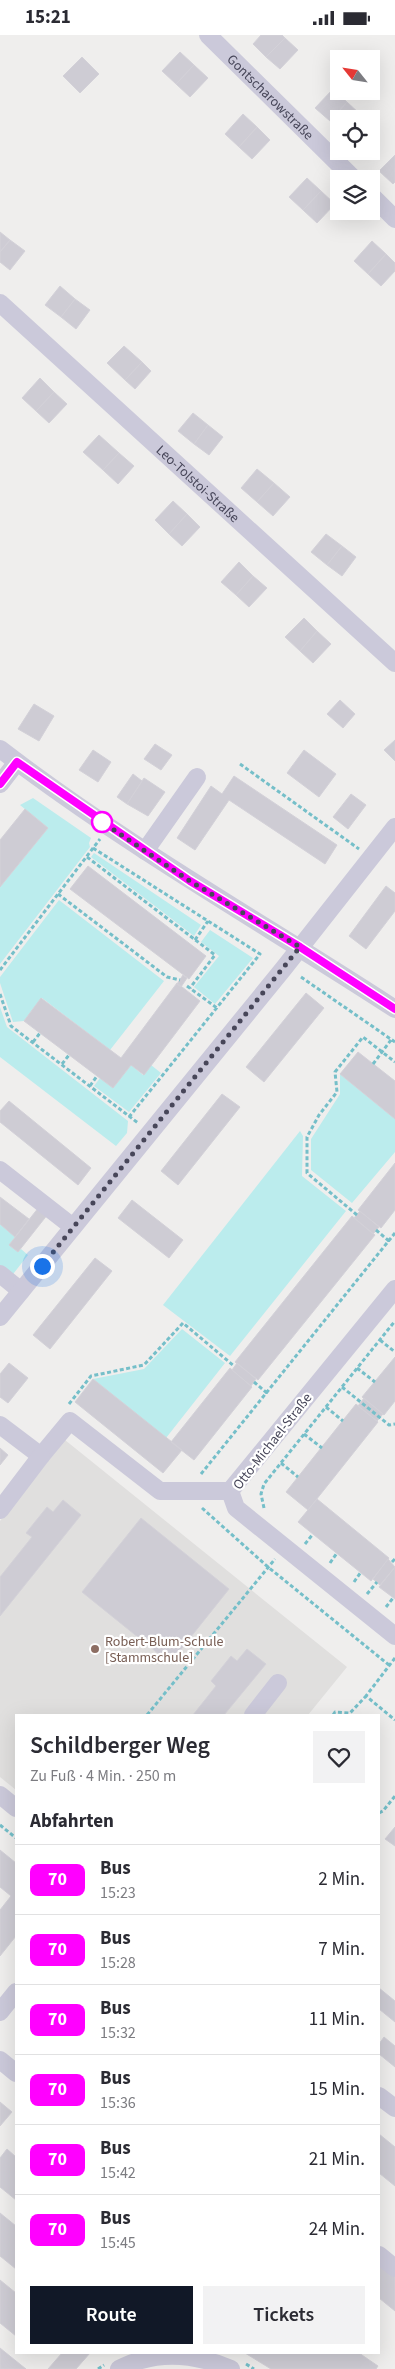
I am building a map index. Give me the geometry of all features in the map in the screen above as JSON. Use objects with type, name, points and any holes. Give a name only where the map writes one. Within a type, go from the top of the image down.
[{"type":"street","name":"Gontscharowstraße","points":[[208,35],[345,170]]},
{"type":"street","points":[[380,204],[395,219]]},
{"type":"street","name":"Leo-Tolstoi-Straße","points":[[0,303],[395,663]]},
{"type":"street","points":[[0,749],[190,881],[300,947],[395,1009]]},
{"type":"street","points":[[0,784],[17,762]]},
{"type":"street","points":[[145,851],[197,777]]},
{"type":"street","points":[[0,1317],[395,827]]},
{"type":"street","points":[[0,1170],[73,1227]]},
{"type":"street","points":[[0,1274],[21,1291]]},
{"type":"street","name":"Otto-Michael-Straße","points":[[395,1289],[230,1491],[236,1508],[291,1544],[395,1636]]},
{"type":"street","points":[[0,1510],[70,1421],[160,1491],[230,1491]]},
{"type":"street","points":[[0,1425],[41,1457]]},
{"type":"street","points":[[254,1714],[278,1683]]},
{"type":"street","points":[[0,1795],[15,1807]]},
{"type":"street","points":[[0,2012],[15,1993]]},
{"type":"street","points":[[0,2060],[15,2072]]},
{"type":"street","points":[[380,2097],[395,2108]]},
{"type":"street","points":[[380,2256],[395,2268]]},
{"type":"street","points":[[119,2369],[154,2356],[173,2355],[199,2358],[231,2369]]},
{"type":"path","points":[[240,763],[371,858]]},
{"type":"path","points":[[0,970],[110,827]]},
{"type":"path","points":[[93,848],[260,954],[129,1117]]},
{"type":"path","points":[[86,857],[215,955],[188,987],[217,1009]]},
{"type":"path","points":[[58,894],[167,977],[180,980]]},
{"type":"path","points":[[195,940],[208,921]]},
{"type":"path","points":[[301,977],[393,1041],[373,1064]]},
{"type":"path","points":[[0,994],[11,1025],[138,1124]]},
{"type":"path","points":[[33,1042],[40,1033]]},
{"type":"path","points":[[357,1215],[307,1173],[308,1137],[319,1115],[336,1092],[336,1072],[363,1037],[395,1062]]},
{"type":"path","points":[[62,1065],[69,1055]]},
{"type":"path","points":[[90,1086],[97,1076]]},
{"type":"path","points":[[376,1230],[389,1241]]},
{"type":"path","points":[[390,1665],[268,1567],[192,1499],[188,1491],[395,1233]]},
{"type":"path","points":[[268,1515],[262,1505],[261,1494],[264,1484],[395,1321]]},
{"type":"path","points":[[75,1409],[68,1404],[90,1377],[144,1365],[183,1323],[234,1367]]},
{"type":"path","points":[[380,1340],[395,1352]]},
{"type":"path","points":[[357,1368],[374,1382]]},
{"type":"path","points":[[254,1382],[267,1393]]},
{"type":"path","points":[[342,1387],[389,1425],[395,1425]]},
{"type":"path","points":[[326,1407],[344,1421]]},
{"type":"path","points":[[304,1434],[322,1448]]},
{"type":"path","points":[[281,1463],[298,1477]]},
{"type":"path","points":[[303,1546],[313,1534]]},
{"type":"path","points":[[148,1714],[268,1567],[291,1544],[303,1546],[309,1551]]},
{"type":"path","points":[[333,1571],[327,1566],[337,1553]]},
{"type":"path","points":[[351,1585],[361,1572]]},
{"type":"path","points":[[371,1601],[365,1596],[377,1582]]},
{"type":"path","points":[[383,1611],[393,1598]]},
{"type":"path","points":[[334,1714],[336,1712],[350,1713],[366,1696],[395,1658]]},
{"type":"path","points":[[366,1696],[395,1719]]},
{"type":"path","points":[[380,1812],[395,1796]]},
{"type":"path","points":[[0,1825],[15,1837]]},
{"type":"shaded area","points":[[33,798],[91,838],[90,847],[0,964],[0,887],[48,828],[20,805]]},
{"type":"shaded area","points":[[94,853],[201,925],[194,936],[91,857]]},
{"type":"shaded area","points":[[59,900],[164,981],[110,1050],[42,998],[24,1021],[13,1022],[0,983],[0,977]]},
{"type":"shaded area","points":[[210,930],[253,958],[215,1004],[194,987],[219,956],[201,942]]},
{"type":"shaded area","points":[[0,1007],[7,1027],[128,1121],[127,1133],[116,1146],[0,1057]]},
{"type":"shaded area","points":[[131,1065],[143,1075],[151,1065],[161,1073],[129,1112],[94,1086],[100,1078],[113,1088]]},
{"type":"shaded area","points":[[340,1074],[395,1119],[395,1152],[352,1203],[311,1170],[311,1139],[340,1094]]},
{"type":"shaded area","points":[[300,1131],[303,1136],[302,1176],[346,1211],[230,1356],[163,1305]]},
{"type":"shaded area","points":[[0,1224],[15,1237],[9,1245],[18,1252],[21,1249],[28,1255],[10,1278],[0,1270]]},
{"type":"shaded area","points":[[182,1329],[225,1363],[166,1438],[93,1379],[144,1369]]},
{"type":"shaded area","name":"Robert-Blum-Schule [Stammschule]","points":[[65,1440],[347,1667],[309,1714],[15,1714],[15,1789],[0,1777],[0,1521]]},
{"type":"building","points":[[261,35],[282,35],[285,38],[266,57],[253,44]]},
{"type":"building","points":[[285,38],[298,50],[280,69],[266,57]]},
{"type":"building","points":[[180,52],[194,65],[176,84],[162,71]]},
{"type":"building","points":[[82,57],[99,74],[80,93],[63,76]]},
{"type":"building","points":[[194,65],[208,78],[190,97],[176,84]]},
{"type":"building","points":[[330,92],[330,100],[345,100],[347,102],[340,110],[330,110],[330,121],[315,108]]},
{"type":"building","points":[[347,102],[356,110],[340,110]]},
{"type":"building","points":[[243,114],[257,127],[239,147],[225,134]]},
{"type":"building","points":[[257,127],[270,140],[252,159],[239,147]]},
{"type":"building","points":[[395,155],[395,182],[393,184],[380,170]]},
{"type":"building","points":[[307,178],[321,191],[303,210],[289,197]]},
{"type":"building","points":[[321,191],[330,199],[330,209],[317,223],[303,210]]},
{"type":"building","points":[[0,232],[10,240],[0,252]]},
{"type":"building","points":[[10,240],[25,251],[10,270],[0,262],[0,252]]},
{"type":"building","points":[[372,241],[386,254],[368,274],[354,261]]},
{"type":"building","points":[[386,254],[395,263],[395,271],[381,286],[368,274]]},
{"type":"building","points":[[60,286],[75,299],[61,317],[45,305]]},
{"type":"building","points":[[75,299],[90,310],[76,329],[61,317]]},
{"type":"building","points":[[124,346],[142,362],[125,380],[107,363]]},
{"type":"building","points":[[142,362],[151,371],[135,389],[125,380]]},
{"type":"building","points":[[40,378],[54,392],[36,411],[22,398]]},
{"type":"building","points":[[54,392],[67,404],[49,423],[36,411]]},
{"type":"building","points":[[193,413],[208,425],[194,444],[178,431]]},
{"type":"building","points":[[208,425],[223,437],[209,455],[194,444]]},
{"type":"building","points":[[99,435],[119,453],[103,470],[83,452]]},
{"type":"building","points":[[119,453],[134,466],[118,484],[103,470]]},
{"type":"building","points":[[257,469],[274,483],[257,502],[241,488]]},
{"type":"building","points":[[274,483],[290,497],[273,516],[257,502]]},
{"type":"building","points":[[173,501],[187,514],[169,534],[155,520]]},
{"type":"building","points":[[187,514],[200,527],[182,546],[169,534]]},
{"type":"building","points":[[326,534],[342,546],[327,565],[311,552]]},
{"type":"building","points":[[342,546],[356,557],[342,576],[327,565]]},
{"type":"building","points":[[239,562],[253,576],[236,595],[221,582]]},
{"type":"building","points":[[253,576],[267,588],[249,607],[236,595]]},
{"type":"building","points":[[304,618],[317,631],[300,651],[285,637]]},
{"type":"building","points":[[317,631],[331,644],[313,663],[300,651]]},
{"type":"building","points":[[340,700],[355,714],[343,728],[327,714]]},
{"type":"building","points":[[34,704],[54,716],[39,741],[18,729]]},
{"type":"building","points":[[395,740],[395,761],[384,750]]},
{"type":"building","points":[[155,744],[172,755],[161,770],[144,759]]},
{"type":"building","points":[[93,750],[111,762],[98,782],[79,770]]},
{"type":"building","points":[[304,750],[336,774],[319,797],[287,773]]},
{"type":"building","points":[[133,774],[142,781],[127,804],[117,797]]},
{"type":"building","points":[[234,776],[337,845],[325,864],[229,800],[195,850],[177,838],[211,786],[222,794]]},
{"type":"building","points":[[144,778],[165,792],[148,816],[127,804]]},
{"type":"building","points":[[351,794],[366,805],[348,829],[333,817]]},
{"type":"building","points":[[25,809],[48,828],[0,887],[0,840]]},
{"type":"building","points":[[88,866],[206,956],[189,979],[70,889]]},
{"type":"building","points":[[386,886],[395,893],[395,911],[366,949],[349,936]]},
{"type":"building","points":[[183,975],[187,978],[181,987],[177,984]]},
{"type":"building","points":[[177,983],[200,1001],[144,1075],[131,1065],[113,1088],[24,1021],[41,998],[121,1058]]},
{"type":"building","points":[[306,993],[324,1008],[264,1082],[246,1067]]},
{"type":"building","points":[[358,1052],[395,1081],[395,1119],[340,1074]]},
{"type":"building","points":[[222,1094],[240,1107],[178,1185],[161,1171]]},
{"type":"building","points":[[9,1101],[91,1168],[78,1185],[0,1122],[0,1111]]},
{"type":"building","points":[[395,1163],[395,1210],[381,1228],[358,1210]]},
{"type":"building","points":[[0,1197],[29,1219],[15,1237],[0,1224]]},
{"type":"building","points":[[132,1200],[183,1240],[169,1258],[118,1218]]},
{"type":"building","points":[[39,1207],[48,1214],[18,1252],[9,1245]]},
{"type":"building","points":[[360,1211],[379,1227],[373,1234],[354,1218]]},
{"type":"building","points":[[352,1216],[375,1235],[258,1380],[235,1362]]},
{"type":"building","points":[[95,1258],[112,1271],[50,1349],[33,1335]]},
{"type":"building","points":[[395,1357],[395,1401],[384,1415],[362,1397]]},
{"type":"building","points":[[9,1363],[28,1378],[8,1403],[0,1397],[0,1374]]},
{"type":"building","points":[[237,1363],[256,1379],[251,1386],[232,1370]]},
{"type":"building","points":[[230,1368],[252,1387],[194,1460],[171,1442]]},
{"type":"building","points":[[93,1379],[182,1450],[163,1473],[75,1402]]},
{"type":"building","points":[[364,1398],[383,1414],[377,1421],[358,1406]]},
{"type":"building","points":[[356,1404],[378,1422],[308,1510],[286,1492]]},
{"type":"building","points":[[0,1448],[8,1455],[0,1465]]},
{"type":"building","points":[[317,1499],[389,1558],[371,1581],[298,1522]]},
{"type":"building","points":[[63,1500],[81,1515],[0,1616],[0,1577],[32,1537],[26,1533],[47,1507],[53,1512]]},
{"type":"building","points":[[141,1518],[229,1589],[170,1663],[82,1592]]},
{"type":"building","points":[[388,1559],[395,1567],[380,1585],[373,1579]]},
{"type":"building","points":[[395,1567],[395,1599],[379,1587]]},
{"type":"building","points":[[247,1649],[266,1664],[225,1714],[194,1714],[216,1686],[211,1681],[231,1656],[237,1661]]},
{"type":"building","points":[[395,1827],[395,1846],[385,1839]]},
{"type":"building","points":[[0,1850],[15,1862],[15,1937],[0,1956],[0,1910],[11,1896],[0,1887]]},
{"type":"building","points":[[380,1989],[395,2001],[395,2022],[380,2010]]},
{"type":"building","points":[[384,2037],[395,2046],[395,2067],[380,2055],[380,2043]]},
{"type":"building","points":[[0,2102],[12,2112],[0,2126]]},
{"type":"building","points":[[380,2135],[395,2147],[395,2186],[380,2174]]},
{"type":"building","points":[[7,2149],[15,2156],[15,2199],[0,2187],[0,2158]]},
{"type":"building","points":[[0,2213],[15,2225],[15,2268],[0,2256]]},
{"type":"building","points":[[380,2265],[395,2277],[395,2311],[380,2299]]},
{"type":"building","points":[[0,2280],[15,2292],[15,2335],[0,2323]]},
{"type":"building","points":[[0,2348],[26,2369],[0,2369]]},
{"type":"building","points":[[61,2354],[89,2354],[76,2369],[48,2369]]},
{"type":"building","points":[[247,2354],[360,2354],[378,2366],[376,2369],[271,2369]]},
{"type":"bus line","name":"70","points":[[0,784],[17,762],[190,881],[300,947],[395,1009]]},
{"type":"place","name":"Robert-Blum-Schule [Stammschule]","points":[[95,1649]]},
{"type":"route","points":[[42,1266],[300,947],[190,881],[99,820],[102,822]]}]
